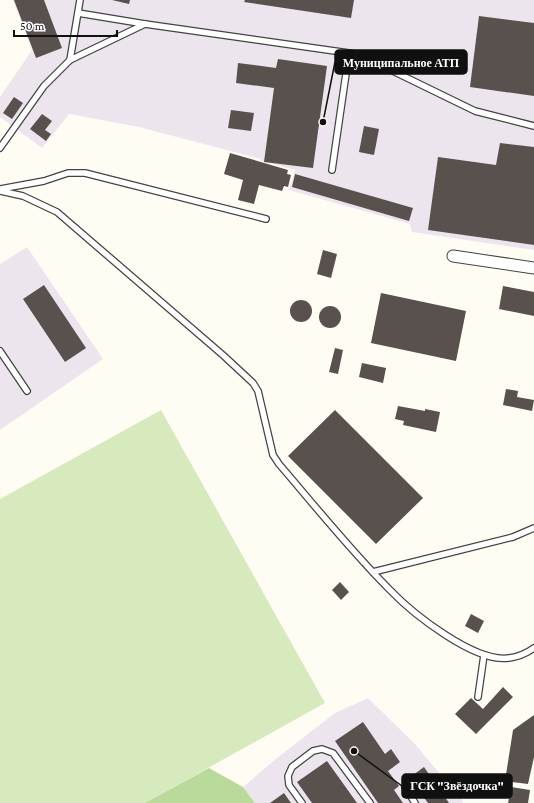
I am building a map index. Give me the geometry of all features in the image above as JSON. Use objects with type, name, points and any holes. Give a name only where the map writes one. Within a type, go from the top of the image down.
[{"type":"street","points":[[453,256],[534,268]]},
{"type":"lane","points":[[70,60],[80,0]]},
{"type":"lane","points":[[78,13],[349,53],[366,58],[476,111],[534,126]]},
{"type":"lane","points":[[0,148],[44,86],[70,60],[145,24]]},
{"type":"lane","points":[[332,170],[349,53]]},
{"type":"lane","points":[[0,190],[44,181],[68,173],[86,173],[266,219]]},
{"type":"lane","points":[[0,190],[23,196],[57,212],[224,356],[253,383],[258,391],[274,454],[279,464],[373,572],[405,604],[456,642],[484,655],[509,658],[526,653],[534,648]]},
{"type":"lane","points":[[0,351],[27,391]]},
{"type":"lane","points":[[373,572],[513,537],[534,528]]},
{"type":"lane","points":[[478,697],[484,655]]},
{"type":"lane","points":[[302,803],[289,785],[288,776],[292,767],[313,751],[322,749],[333,753],[370,803]]},
{"type":"lane","points":[[405,787],[415,803]]},
{"type":"shaded area","points":[[13,0],[534,0],[534,250],[412,232],[410,224],[289,190],[295,170],[261,161],[261,159],[139,127],[69,114],[42,148],[0,117],[0,97],[32,50]]},
{"type":"shaded area","points":[[27,247],[103,359],[0,430],[0,264]]},
{"type":"shaded area","points":[[368,698],[415,744],[464,803],[255,803],[243,787],[277,758],[335,713]]},
{"type":"green space","points":[[161,410],[325,703],[145,803],[0,803],[0,499]]},
{"type":"green space","points":[[209,768],[243,787],[255,803],[145,803]]},
{"type":"building","points":[[14,0],[44,0],[62,48],[36,58]]},
{"type":"building","points":[[112,0],[130,0],[129,4]]},
{"type":"building","points":[[245,0],[354,0],[351,18],[244,2]]},
{"type":"building","points":[[479,16],[534,23],[534,96],[470,87]]},
{"type":"building","points":[[278,59],[327,66],[313,168],[264,162],[274,88],[236,83],[238,63],[276,68]]},
{"type":"building","points":[[14,97],[23,103],[12,119],[3,113]]},
{"type":"building","points":[[231,110],[254,113],[251,131],[228,128]]},
{"type":"building","points":[[42,114],[52,121],[45,130],[51,134],[46,141],[30,129]]},
{"type":"building","points":[[364,126],[379,129],[374,155],[359,152]]},
{"type":"building","points":[[500,143],[534,147],[534,245],[428,230],[438,157],[496,165]]},
{"type":"building","points":[[230,153],[288,170],[287,174],[291,175],[288,187],[284,186],[282,191],[259,185],[254,204],[238,200],[243,180],[224,174]]},
{"type":"building","points":[[295,174],[413,208],[409,221],[292,187]]},
{"type":"building","points":[[323,250],[337,254],[331,278],[317,274]]},
{"type":"building","points":[[44,285],[86,348],[65,362],[23,299]]},
{"type":"building","points":[[503,286],[534,292],[534,316],[499,309]]},
{"type":"building","points":[[381,293],[466,311],[456,361],[371,343]]},
{"type":"building","points":[[301,300],[309,303],[312,311],[309,319],[301,322],[293,319],[290,311],[293,303]]},
{"type":"building","points":[[330,306],[338,309],[341,317],[338,325],[330,328],[322,325],[319,317],[322,309]]},
{"type":"building","points":[[335,348],[343,350],[338,374],[329,372]]},
{"type":"building","points":[[362,363],[386,368],[383,383],[359,377]]},
{"type":"building","points":[[506,389],[518,391],[517,397],[534,400],[532,411],[503,405]]},
{"type":"building","points":[[398,406],[440,412],[436,432],[403,425],[404,421],[395,419]]},
{"type":"building","points":[[335,410],[423,498],[376,544],[288,456]]},
{"type":"building","points":[[340,582],[349,592],[341,600],[332,590]]},
{"type":"building","points":[[471,614],[484,621],[478,633],[465,626]]},
{"type":"building","points":[[503,687],[513,697],[476,734],[455,714],[471,698],[483,709]]},
{"type":"building","points":[[534,715],[534,757],[528,784],[505,781],[513,730]]},
{"type":"building","points":[[363,722],[385,754],[391,749],[400,762],[388,771],[399,786],[394,790],[403,803],[378,803],[335,741]]},
{"type":"building","points":[[327,761],[357,803],[312,803],[297,782]]},
{"type":"building","points":[[424,767],[449,803],[428,803],[409,778]]},
{"type":"building","points":[[511,787],[530,790],[528,803],[508,803]]},
{"type":"building","points":[[284,793],[291,803],[270,803]]},
{"type":"place","name":"Муниципальное АТП","points":[[323,122]]},
{"type":"place","name":"ГСК \"Звёздочка\"","points":[[354,751]]}]
